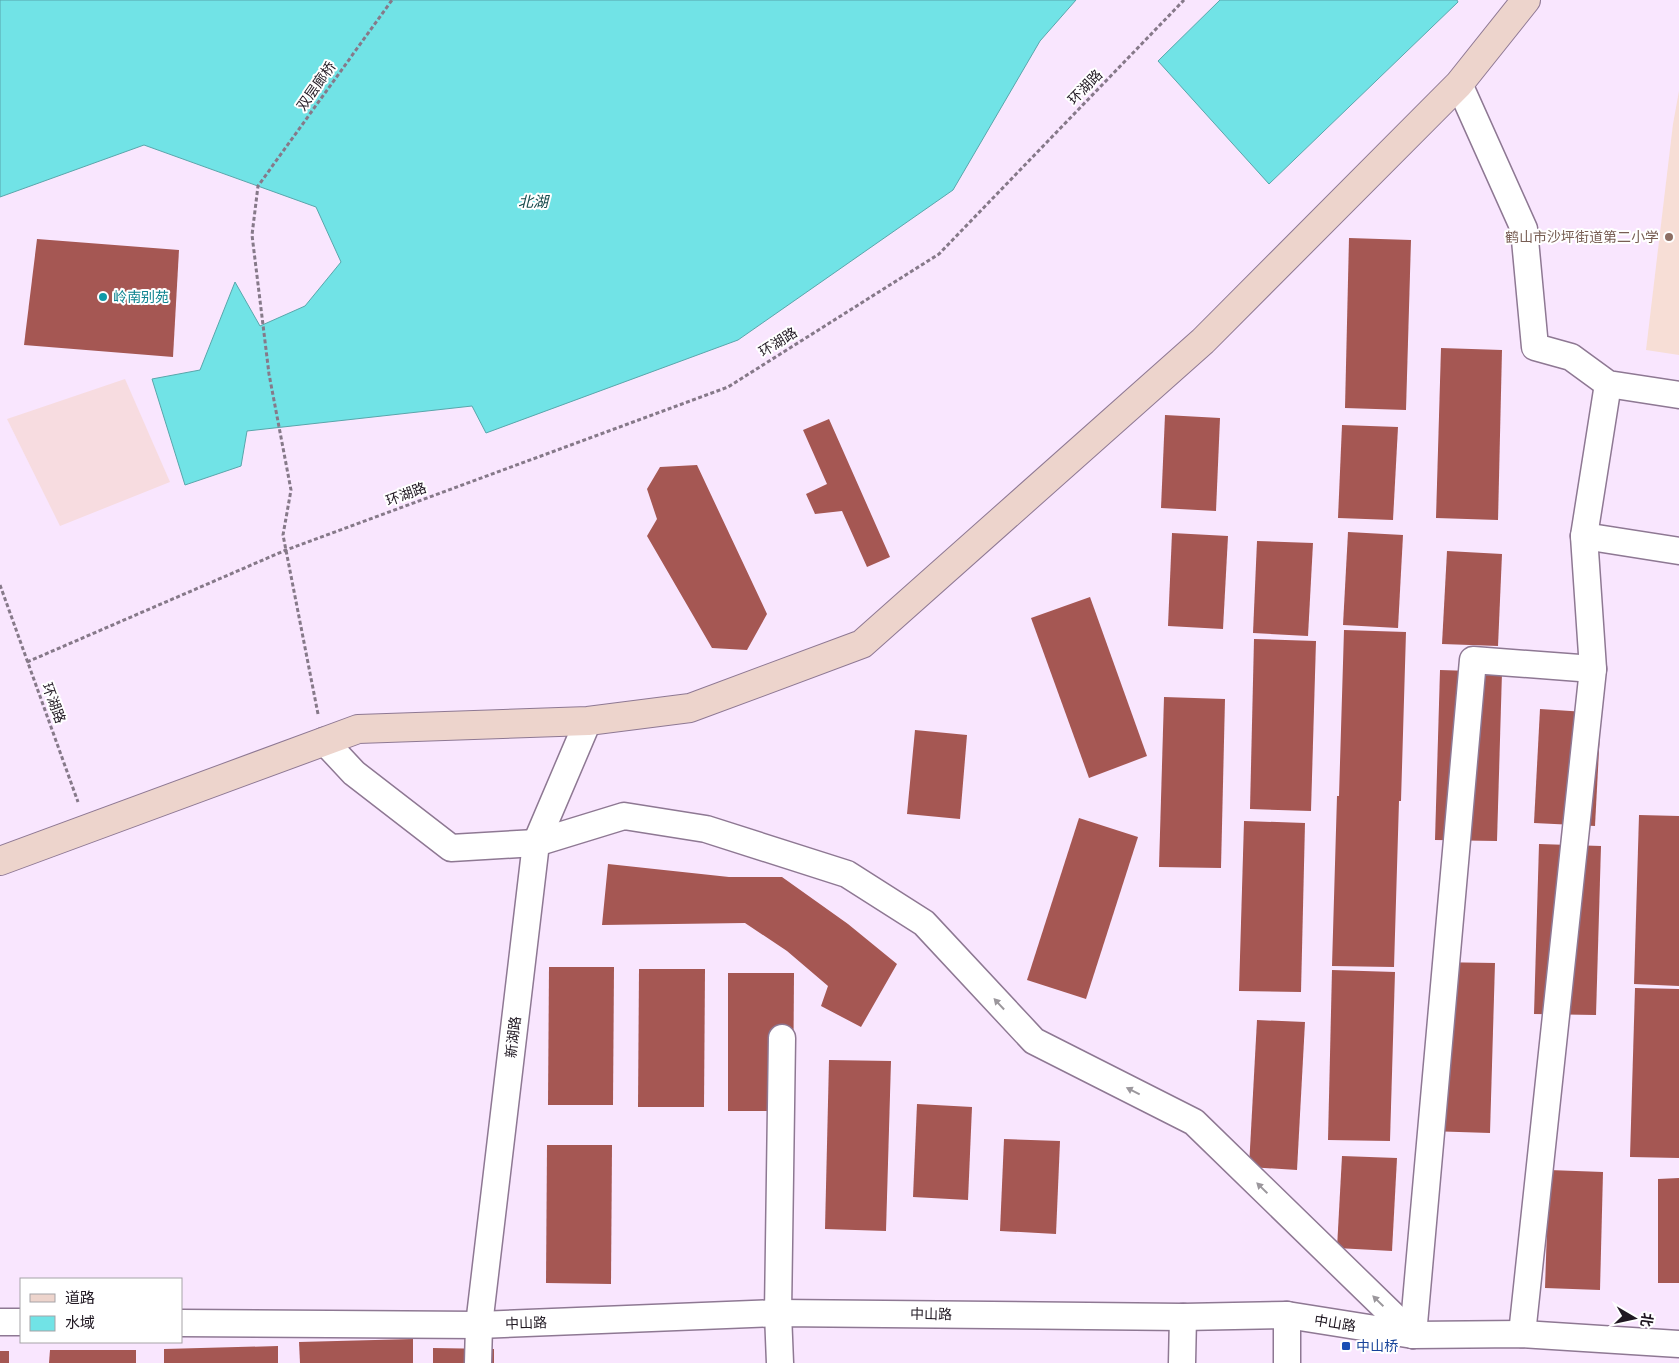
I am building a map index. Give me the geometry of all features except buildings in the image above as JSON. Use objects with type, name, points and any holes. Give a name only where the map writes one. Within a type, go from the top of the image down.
[{"type":"street","points":[[0,861],[358,729],[588,721],[690,708],[862,644],[1203,341],[1459,84],[1526,0]]},
{"type":"street","points":[[1459,84],[1524,228],[1535,347],[1571,357],[1608,384],[1679,395]]},
{"type":"street","points":[[1522,1334],[1593,669],[1584,536],[1608,384]]},
{"type":"street","points":[[1584,536],[1679,551]]},
{"type":"street","points":[[1413,1335],[1473,660],[1593,669]]},
{"type":"street","name":"新湖路","points":[[478,1363],[479,1325],[536,843],[588,721]]},
{"type":"street","points":[[324,742],[354,773],[451,848],[536,843],[624,816],[706,829],[847,874],[924,923],[1034,1041],[1194,1122],[1413,1335]]},
{"type":"street","points":[[780,1363],[778,1313],[782,1038]]},
{"type":"street","name":"中山路","points":[[182,1323],[479,1325],[778,1313],[1183,1317],[1287,1315],[1413,1335],[1522,1334],[1679,1344]]},
{"type":"street","points":[[1287,1315],[1287,1363]]},
{"type":"street","points":[[1182,1363],[1183,1317]]},
{"type":"street","points":[[0,1322],[20,1322]]},
{"type":"path","name":"双层廊桥","points":[[286,550],[284,535],[291,490],[269,374],[252,235],[258,186],[392,0]]},
{"type":"path","name":"环湖路","points":[[27,662],[286,550],[728,387],[939,254],[1184,0]]},
{"type":"path","points":[[286,550],[324,742]]},
{"type":"path","name":"环湖路","points":[[0,585],[87,829]]},
{"type":"shaded area","name":"鹤山市沙坪街道第二小学","points":[[1679,91],[1679,355],[1646,350],[1673,124]]},
{"type":"shaded area","points":[[125,379],[170,482],[60,526],[7,419]]},
{"type":"water","name":"北湖","points":[[0,0],[1076,0],[1040,41],[953,190],[738,340],[486,433],[472,406],[247,431],[241,466],[185,485],[152,379],[200,370],[235,282],[260,326],[305,306],[341,262],[316,207],[144,145],[0,197]]},
{"type":"water","points":[[1220,0],[1457,0],[1458,2],[1269,184],[1158,61]]},
{"type":"place","name":"鹤山市沙坪街道第二小学","points":[[1669,237]]},
{"type":"place","name":"岭南别苑","points":[[103,297]]},
{"type":"place","name":"中山桥","points":[[1346,1346]]}]
